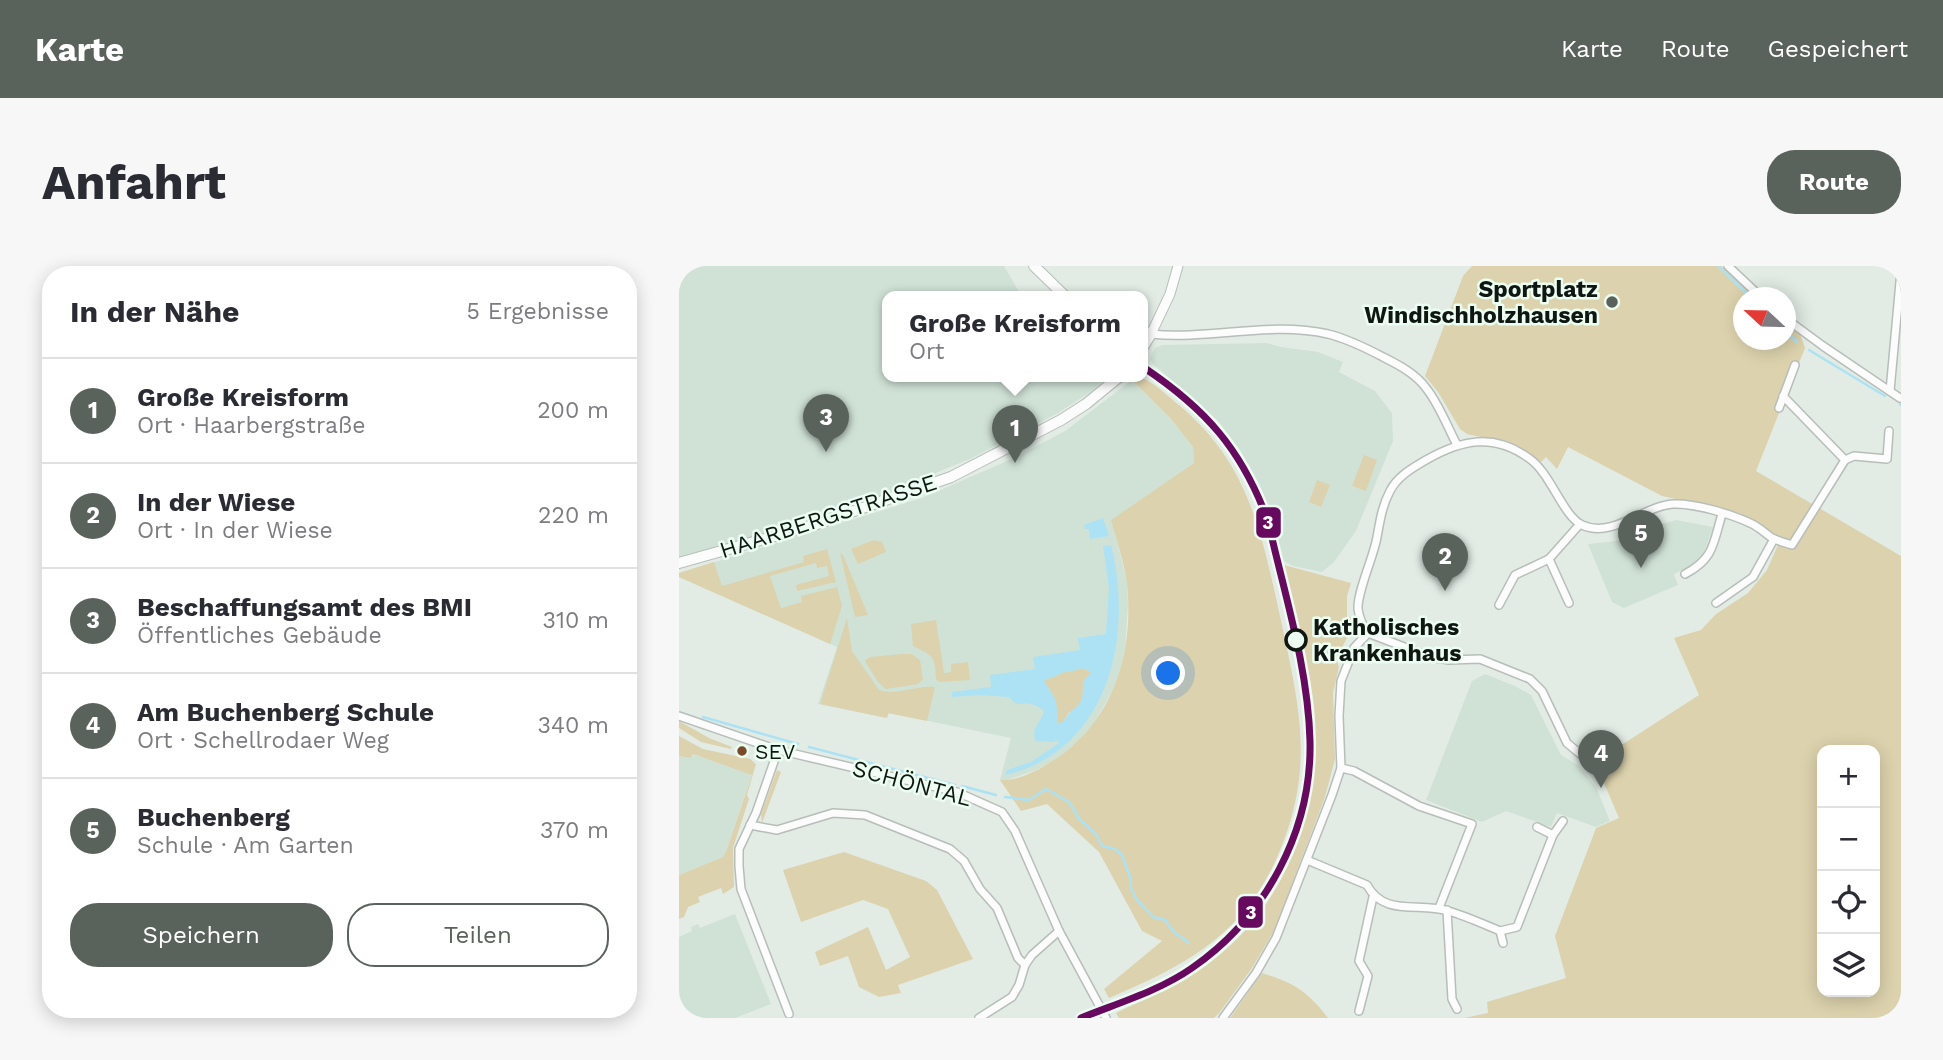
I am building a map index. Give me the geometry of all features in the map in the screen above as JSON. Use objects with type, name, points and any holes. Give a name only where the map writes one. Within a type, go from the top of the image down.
[{"type":"main road","points":[[1034,266],[1060,291]]},
{"type":"main road","name":"HAARBERGSTRASSE","points":[[679,563],[837,517],[951,477],[1061,420],[1114,382]]},
{"type":"street","points":[[1148,331],[1170,294],[1178,266]]},
{"type":"street","points":[[1728,266],[1750,287]]},
{"type":"street","points":[[1890,391],[1901,271]]},
{"type":"street","points":[[1796,326],[1901,398]]},
{"type":"street","points":[[1148,333],[1178,336],[1288,330],[1315,332],[1347,340],[1393,362],[1417,378],[1428,390],[1457,445]]},
{"type":"street","points":[[1779,408],[1795,365]]},
{"type":"street","points":[[1892,380],[1901,390]]},
{"type":"street","points":[[1783,396],[1845,460]]},
{"type":"street","points":[[1585,758],[1567,743],[1537,684],[1479,659],[1449,660],[1430,657],[1368,633],[1362,624],[1357,607],[1374,553],[1381,514],[1391,490],[1401,476],[1457,445],[1467,442],[1491,443],[1507,447],[1529,458],[1546,475],[1566,508],[1580,524],[1599,528],[1615,526],[1654,508],[1672,504],[1687,505],[1753,524],[1774,539],[1793,545],[1845,460],[1854,456],[1887,459],[1889,431]]},
{"type":"street","points":[[1685,574],[1708,559],[1722,514]]},
{"type":"street","points":[[1499,606],[1515,575],[1549,559],[1580,524]]},
{"type":"street","points":[[1716,603],[1753,577],[1774,539]]},
{"type":"street","points":[[1549,559],[1569,603]]},
{"type":"street","points":[[1223,1018],[1256,973],[1276,938],[1307,860],[1341,768],[1341,681],[1354,648],[1368,633]]},
{"type":"street","name":"SCHÖNTAL","points":[[679,716],[778,750],[957,792],[995,807],[1002,812],[1015,831],[1059,931],[1107,1018]]},
{"type":"street","points":[[778,750],[740,849],[741,889],[789,1014]]},
{"type":"street","points":[[1341,768],[1354,771],[1430,811],[1472,824],[1443,909],[1452,999],[1457,1009]]},
{"type":"street","points":[[750,825],[777,830],[833,813],[865,815],[950,849],[964,861],[980,889],[997,908],[1018,958],[1024,965]]},
{"type":"street","points":[[1307,860],[1367,885],[1373,897],[1384,903],[1443,909],[1500,931],[1517,927],[1553,835],[1563,821]]},
{"type":"street","points":[[1537,827],[1553,835]]},
{"type":"street","points":[[1359,1012],[1368,975],[1359,961],[1373,897]]},
{"type":"street","points":[[979,1018],[1012,997],[1019,985],[1024,965],[1059,931]]},
{"type":"street","points":[[1500,931],[1503,943]]},
{"type":"shaded area","points":[[679,266],[1004,266],[1019,291],[882,291],[882,382],[1102,382],[1058,413],[970,459],[842,511],[679,557]]},
{"type":"shaded area","points":[[1472,266],[1721,266],[1744,287],[1733,287],[1733,350],[1796,350],[1796,331],[1800,334],[1805,348],[1756,471],[1901,556],[1901,1018],[1464,1018],[1488,1013],[1487,1002],[1566,978],[1555,936],[1596,828],[1619,818],[1595,762],[1699,695],[1674,638],[1701,630],[1716,614],[1748,593],[1767,570],[1781,538],[1740,513],[1662,496],[1568,447],[1557,469],[1546,457],[1541,462],[1516,445],[1467,434],[1460,429],[1425,376],[1463,276]]},
{"type":"shaded area","points":[[1266,343],[1318,352],[1343,362],[1339,372],[1375,391],[1392,413],[1393,441],[1356,531],[1334,562],[1322,572],[1293,566],[1282,560],[1265,498],[1240,450],[1218,421],[1152,363],[1150,358],[1155,348],[1162,345]]},
{"type":"shaded area","points":[[1148,381],[1203,428],[1222,451],[1249,501],[1266,555],[1298,708],[1300,764],[1297,793],[1290,823],[1264,883],[1230,927],[1187,960],[1109,998],[1104,989],[1162,941],[1142,931],[1099,852],[1047,804],[1021,811],[1000,780],[1033,772],[1064,753],[1097,719],[1109,699],[1124,655],[1128,607],[1127,583],[1111,520],[1194,463],[1193,447],[1171,419],[1134,382]]},
{"type":"shaded area","points":[[1129,382],[1134,382],[1171,419],[1193,447],[1194,463],[1112,520],[1127,582],[1125,648],[1120,670],[1113,690],[1093,725],[1078,742],[1036,770],[1000,780],[1011,738],[889,713],[887,718],[818,704],[837,647],[679,577],[679,573],[922,498],[1014,458],[1065,431]]},
{"type":"shaded area","points":[[1364,455],[1377,460],[1366,491],[1352,486]]},
{"type":"shaded area","points":[[1317,480],[1330,485],[1321,507],[1309,502]]},
{"type":"shaded area","points":[[1676,520],[1713,527],[1702,558],[1674,574],[1678,585],[1624,608],[1612,602],[1588,544],[1624,540],[1654,526]]},
{"type":"shaded area","points":[[874,540],[882,542],[886,552],[858,564],[851,549]]},
{"type":"shaded area","points":[[827,549],[836,582],[797,591],[796,585],[829,576],[827,566],[817,568],[816,563],[770,576],[781,608],[802,602],[801,596],[837,587],[842,606],[830,644],[679,577],[679,573],[714,562],[722,586],[804,562],[803,556]]},
{"type":"shaded area","points":[[840,553],[843,555],[868,615],[855,617]]},
{"type":"shaded area","points":[[1284,565],[1351,583],[1347,596],[1347,617],[1353,617],[1356,621],[1336,659],[1339,667],[1333,693],[1335,759],[1325,797],[1274,931],[1252,968],[1220,1012],[1214,1018],[1119,1018],[1116,1013],[1191,975],[1231,945],[1256,917],[1277,886],[1293,853],[1305,818],[1313,781],[1316,744],[1312,689]]},
{"type":"shaded area","points":[[847,618],[852,651],[879,690],[893,692],[935,687],[927,721],[888,713],[887,718],[820,704]]},
{"type":"shaded area","points":[[936,620],[944,673],[951,672],[951,664],[968,662],[970,680],[939,682],[932,657],[913,646],[911,624]]},
{"type":"shaded area","points":[[912,654],[920,660],[923,679],[918,684],[886,689],[878,682],[865,661],[870,657]]},
{"type":"shaded area","points":[[1083,668],[1091,672],[1083,687],[1082,702],[1058,724],[1057,710],[1044,682],[1062,673]]},
{"type":"shaded area","points":[[1485,674],[1531,695],[1561,755],[1579,766],[1596,787],[1610,821],[1596,827],[1557,813],[1551,827],[1506,811],[1482,822],[1426,800],[1472,681]]},
{"type":"shaded area","points":[[679,721],[732,747],[731,749],[701,742],[679,728]]},
{"type":"shaded area","points":[[679,736],[703,749],[750,759],[756,764],[747,795],[749,799],[733,848],[734,887],[723,894],[721,888],[698,897],[700,902],[688,907],[684,917],[679,919],[679,875],[723,857],[752,775],[693,754],[690,758],[679,756]]},
{"type":"shaded area","points":[[692,754],[752,774],[723,857],[679,875],[679,756],[690,758]]},
{"type":"shaded area","points":[[777,770],[781,772],[762,823],[761,814]]},
{"type":"shaded area","points":[[844,852],[926,881],[937,890],[973,959],[898,985],[901,993],[879,997],[859,987],[848,956],[820,966],[815,952],[868,927],[886,970],[910,957],[888,909],[863,900],[801,922],[783,870]]},
{"type":"shaded area","points":[[735,914],[771,1004],[735,1018],[679,1018],[679,937],[692,931],[691,927],[698,924],[700,928]]},
{"type":"shaded area","points":[[1262,973],[1299,989],[1328,1018],[1230,1018]]},
{"type":"water","points":[[1103,518],[1109,536],[1090,539],[1089,529],[1085,529],[1084,525]]},
{"type":"water","points":[[1111,545],[1119,616],[1115,651],[1106,685],[1090,716],[1069,742],[1040,762],[1005,775],[1007,770],[1031,762],[1059,743],[1057,740],[1036,741],[1035,729],[1044,711],[1031,704],[1016,704],[1009,697],[952,697],[952,692],[991,687],[990,675],[1035,669],[1033,657],[1080,650],[1078,638],[1106,634],[1109,588],[1103,546]],"holes":[[[1083,668],[1091,672],[1083,682],[1079,705],[1063,722],[1058,723],[1056,700],[1044,681]]]},
{"type":"waterway","points":[[1718,266],[1740,287]]},
{"type":"waterway","points":[[1809,350],[1885,396]]},
{"type":"waterway","points":[[703,717],[798,744]]},
{"type":"waterway","points":[[809,747],[955,785]]},
{"type":"waterway","points":[[962,786],[996,795]]},
{"type":"waterway","points":[[1005,797],[1029,800],[1046,789],[1069,802],[1080,820],[1096,834],[1102,846],[1115,849],[1122,855],[1130,877],[1131,889],[1137,900],[1153,917],[1165,920],[1174,932],[1189,943]]},
{"type":"transit line","name":"3","points":[[1081,1018],[1138,996],[1179,976],[1218,947],[1242,924],[1279,869],[1293,838],[1303,807],[1309,774],[1310,741],[1305,685],[1268,521],[1246,473],[1219,433],[1185,399],[1148,371]]},
{"type":"place","name":"Sportplatz Windischholzhausen","points":[[1612,302]]},
{"type":"place","name":"Beschaffungsamt des BMI","points":[[826,452]]},
{"type":"place","name":"Große Kreisform","points":[[1015,463]]},
{"type":"place","name":"Buchenberg","points":[[1641,568]]},
{"type":"place","name":"In der Wiese","points":[[1445,591]]},
{"type":"place","name":"Katholisches Krankenhaus","points":[[1296,640]]},
{"type":"place","name":"SEV","points":[[742,751]]},
{"type":"place","name":"Am Buchenberg Schule","points":[[1601,788]]}]
